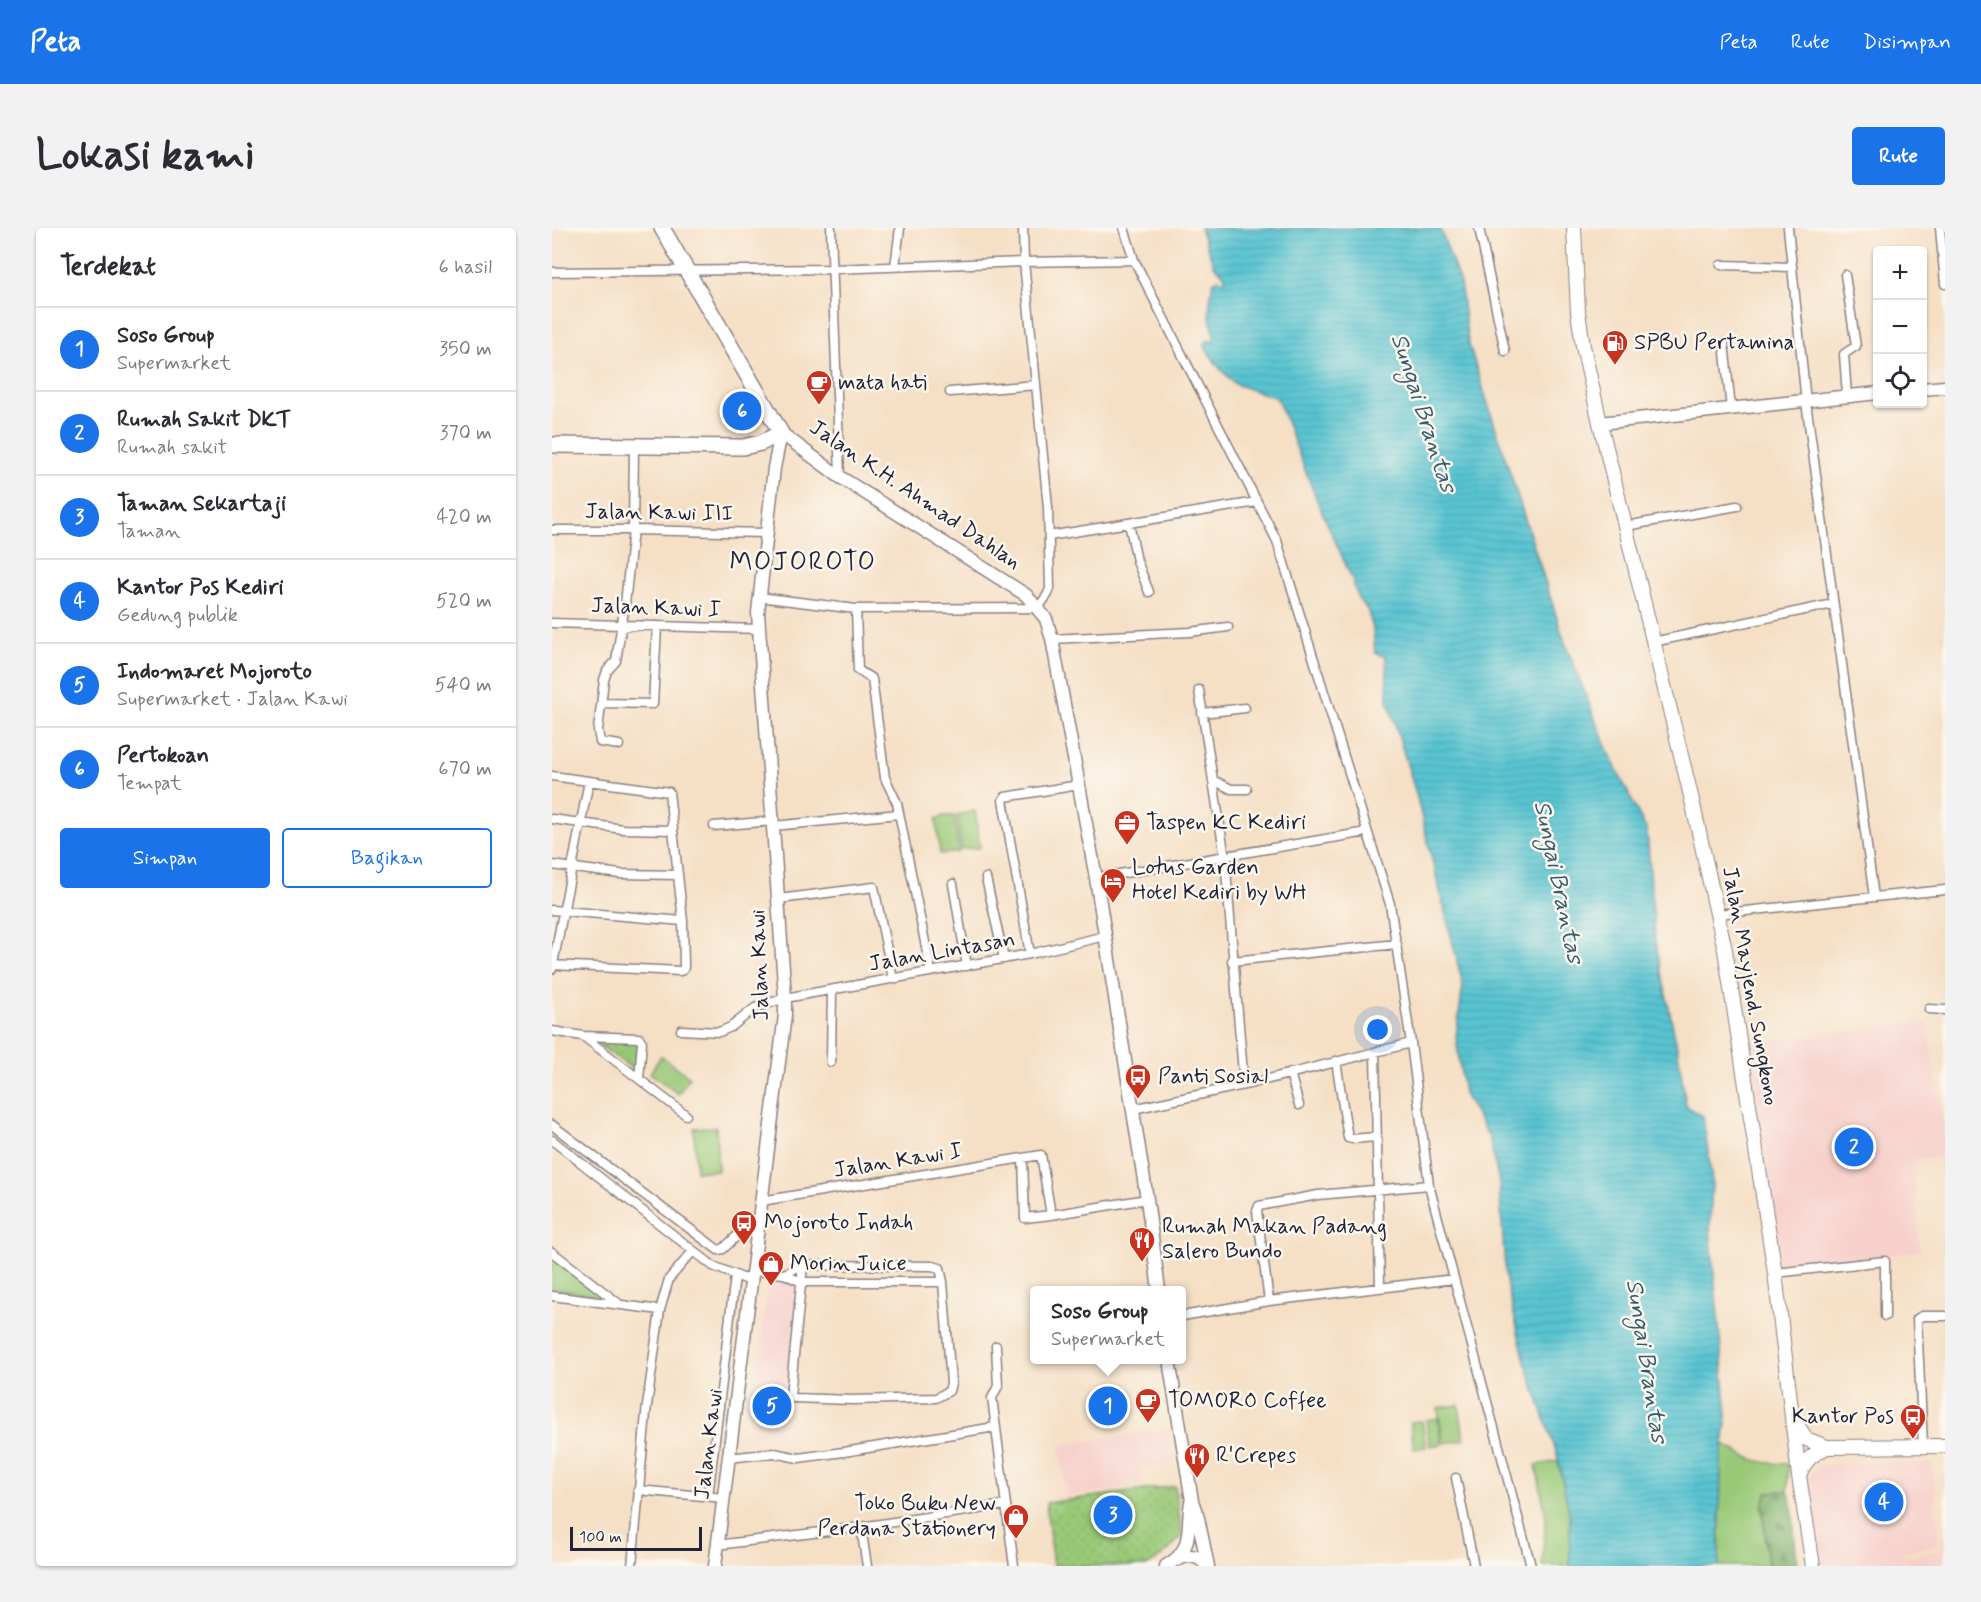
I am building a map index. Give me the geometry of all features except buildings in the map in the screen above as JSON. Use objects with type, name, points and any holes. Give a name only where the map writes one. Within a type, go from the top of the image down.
[{"type":"highway","name":"Jalan K.H. Ahmad Dahlan","points":[[662,228],[781,432]]},
{"type":"highway","points":[[552,445],[743,447],[761,443],[781,432]]},
{"type":"main road","name":"Jalan Mayjend. Sungkono","points":[[1574,228],[1578,312],[1600,423],[1718,914],[1775,1273],[1799,1476],[1813,1566]]},
{"type":"main road","points":[[1927,389],[1945,387]]},
{"type":"main road","points":[[1600,423],[1873,393]]},
{"type":"main road","name":"Jalan K.H. Ahmad Dahlan","points":[[781,432],[840,477],[1026,595],[1046,619],[1052,639],[1096,879],[1147,1199],[1158,1286]]},
{"type":"main road","name":"Jalan Kawi","points":[[715,1566],[785,998],[759,629],[759,597],[766,533],[781,432]]},
{"type":"main road","points":[[1170,1364],[1192,1501],[1208,1566]]},
{"type":"main road","points":[[1793,1416],[1806,1439],[1827,1447],[1945,1446]]},
{"type":"main road","points":[[1799,1476],[1808,1458],[1827,1447]]},
{"type":"main road","points":[[1172,1564],[1188,1540],[1192,1501]]},
{"type":"main road","points":[[1172,1564],[1192,1556],[1202,1560],[1208,1566]]},
{"type":"street","points":[[831,228],[840,477]]},
{"type":"street","points":[[896,266],[900,228]]},
{"type":"street","points":[[759,597],[856,609],[1038,608],[1050,588],[1049,536],[1024,262],[1023,228]]},
{"type":"street","points":[[1124,228],[1134,260],[1277,541],[1390,904],[1429,1185],[1450,1280],[1531,1566]]},
{"type":"street","points":[[1479,228],[1505,351]]},
{"type":"street","points":[[1788,228],[1806,402],[1874,897]]},
{"type":"street","points":[[1940,228],[1945,284]]},
{"type":"street","points":[[552,272],[833,269],[1134,260]]},
{"type":"street","points":[[1721,266],[1792,267]]},
{"type":"street","points":[[1845,275],[1856,346],[1844,354],[1847,396]]},
{"type":"street","points":[[1724,343],[1731,409]]},
{"type":"street","points":[[950,393],[1036,385]]},
{"type":"street","points":[[619,745],[602,743],[599,740],[598,730],[604,680],[607,671],[616,661],[622,624],[633,530],[634,447]]},
{"type":"street","points":[[1049,536],[1257,502]]},
{"type":"street","points":[[1626,526],[1737,507]]},
{"type":"street","points":[[1130,523],[1137,561],[1149,592]]},
{"type":"street","name":"Jalan Kawi III","points":[[552,530],[766,533]]},
{"type":"street","points":[[1653,642],[1833,604]]},
{"type":"street","points":[[856,609],[858,670],[872,679],[885,778],[895,797],[931,972]]},
{"type":"street","name":"Jalan Kawi I","points":[[552,623],[759,629]]},
{"type":"street","points":[[602,703],[653,704],[657,626]]},
{"type":"street","points":[[1052,639],[1190,632],[1228,627]]},
{"type":"street","points":[[1199,690],[1225,858],[1244,1085]]},
{"type":"street","points":[[1202,713],[1245,708]]},
{"type":"street","points":[[552,776],[668,791],[683,921],[683,970],[552,966],[589,781]]},
{"type":"street","points":[[1213,780],[1231,789],[1247,789]]},
{"type":"street","points":[[1030,954],[1003,800],[1005,797],[1079,785]]},
{"type":"street","points":[[714,826],[898,814]]},
{"type":"street","points":[[552,819],[623,829],[673,830]]},
{"type":"street","points":[[1096,879],[1367,832]]},
{"type":"street","points":[[552,865],[620,874],[678,875]]},
{"type":"street","points":[[986,878],[1004,959]]},
{"type":"street","points":[[953,884],[967,966]]},
{"type":"street","points":[[778,899],[874,887],[893,980]]},
{"type":"street","points":[[1718,914],[1945,890]]},
{"type":"street","points":[[552,910],[683,921]]},
{"type":"street","name":"Jalan Lintasan","points":[[681,1030],[719,1032],[731,1027],[755,1008],[785,998],[1030,954],[1105,936]]},
{"type":"street","points":[[1232,961],[1397,944]]},
{"type":"street","points":[[831,1062],[832,990]]},
{"type":"street","points":[[1929,1009],[1945,1010]]},
{"type":"street","points":[[552,1031],[583,1036],[639,1038],[642,1042],[639,1078]]},
{"type":"street","points":[[583,1036],[686,1115]]},
{"type":"street","points":[[1133,1109],[1244,1085],[1411,1043]]},
{"type":"street","points":[[1375,1052],[1380,1287]]},
{"type":"street","points":[[1336,1061],[1348,1138],[1376,1137]]},
{"type":"street","points":[[1290,1073],[1299,1105]]},
{"type":"street","points":[[552,1125],[718,1250],[723,1249],[758,1216]]},
{"type":"street","points":[[552,1140],[713,1266],[735,1276],[784,1274],[802,1265],[932,1266],[940,1268],[951,1383],[949,1391],[936,1398],[853,1400],[793,1398],[790,1396],[802,1265]]},
{"type":"street","name":"Jalan Kawi I","points":[[761,1201],[1042,1155],[1051,1215]]},
{"type":"street","points":[[1023,1158],[1025,1218],[1147,1199]]},
{"type":"street","points":[[1269,1301],[1257,1211],[1259,1206],[1317,1195],[1429,1185]]},
{"type":"street","points":[[668,1231],[676,1220]]},
{"type":"street","points":[[632,1566],[638,1490],[660,1310],[669,1279],[693,1251]]},
{"type":"street","points":[[553,1253],[619,1303]]},
{"type":"street","points":[[1775,1273],[1885,1262],[1885,1316]]},
{"type":"street","points":[[784,1274],[801,1282],[943,1282]]},
{"type":"street","points":[[708,1496],[735,1276]]},
{"type":"street","points":[[1186,1315],[1269,1301],[1450,1280]]},
{"type":"street","points":[[552,1296],[660,1310]]},
{"type":"street","points":[[1923,1446],[1917,1319],[1922,1316],[1945,1316]]},
{"type":"street","points":[[996,1346],[998,1386],[992,1398],[1014,1566]]},
{"type":"street","points":[[729,1458],[774,1454],[798,1458],[995,1427]]},
{"type":"street","points":[[1456,1478],[1474,1566]]},
{"type":"street","points":[[638,1490],[724,1498]]},
{"type":"street","points":[[717,1545],[861,1527],[1005,1505]]},
{"type":"street","points":[[861,1527],[867,1566]]},
{"type":"shaded area","points":[[1927,1021],[1945,1136],[1945,1157],[1913,1161],[1920,1251],[1780,1269],[1751,1044]]},
{"type":"shaded area","points":[[768,1281],[798,1284],[779,1433],[750,1437]]},
{"type":"shaded area","points":[[1168,1429],[1173,1464],[1141,1469],[1143,1485],[1066,1497],[1059,1445]]},
{"type":"shaded area","points":[[1933,1462],[1939,1544],[1902,1552],[1904,1566],[1819,1566],[1806,1484],[1811,1474],[1821,1466],[1833,1464]]},
{"type":"shaded area","points":[[1942,1537],[1945,1537],[1945,1566],[1906,1566],[1905,1556],[1941,1550]]},
{"type":"green space","points":[[975,811],[980,848],[961,849],[957,815]]},
{"type":"green space","points":[[954,816],[959,852],[940,854],[936,819]]},
{"type":"green space","points":[[592,1040],[638,1042],[637,1072]]},
{"type":"green space","points":[[661,1056],[690,1077],[678,1094],[650,1073]]},
{"type":"green space","points":[[716,1127],[718,1171],[696,1171],[694,1128]]},
{"type":"green space","points":[[555,1261],[604,1297],[552,1289],[552,1264]]},
{"type":"green space","points":[[1459,1405],[1464,1440],[1443,1443],[1438,1408]]},
{"type":"green space","points":[[1438,1418],[1441,1444],[1430,1446],[1426,1420]]},
{"type":"green space","points":[[1422,1421],[1426,1447],[1414,1449],[1410,1422]]},
{"type":"green space","points":[[1723,1444],[1754,1460],[1788,1464],[1788,1491],[1767,1492],[1762,1507],[1768,1566],[1719,1566]]},
{"type":"green space","points":[[1558,1461],[1570,1516],[1570,1566],[1542,1566],[1546,1516],[1536,1465]]},
{"type":"green space","points":[[1175,1486],[1182,1535],[1156,1560],[1146,1566],[1053,1566],[1046,1503]]},
{"type":"green space","points":[[1788,1491],[1792,1505],[1797,1566],[1768,1566],[1762,1507],[1767,1492]]},
{"type":"water","name":"Sungai Brantas","points":[[1200,228],[1440,228],[1460,283],[1468,342],[1564,640],[1609,754],[1647,831],[1655,940],[1678,1052],[1686,1106],[1703,1116],[1712,1181],[1710,1228],[1727,1416],[1721,1461],[1719,1566],[1570,1566],[1570,1516],[1557,1454],[1525,1361],[1506,1282],[1499,1182],[1489,1137],[1464,1094],[1456,1037],[1463,985],[1416,794],[1388,700],[1386,657],[1375,653],[1373,628],[1367,609],[1358,599],[1353,581],[1318,503],[1277,398],[1235,384],[1217,365],[1203,344],[1207,340],[1214,342],[1209,313],[1213,282],[1219,279],[1225,281],[1225,276],[1214,265]]},
{"type":"place","name":"SPBU Pertamina","points":[[1615,366]]},
{"type":"place","name":"mata hati","points":[[819,406]]},
{"type":"place","name":"Pertokoan","points":[[742,411]]},
{"type":"place","name":"Taspen KC Kediri","points":[[1127,846]]},
{"type":"place","name":"Lotus Garden Hotel Kediri by WH","points":[[1113,904]]},
{"type":"place","name":"Panti Sosial","points":[[1138,1100]]},
{"type":"place","name":"Rumah Sakit DKT","points":[[1854,1147]]},
{"type":"place","name":"Mojoroto Indah","points":[[744,1246]]},
{"type":"place","name":"Rumah Makan Padang Salero Bundo","points":[[1142,1263]]},
{"type":"place","name":"Morin Juice","points":[[771,1287]]},
{"type":"place","name":"Indomaret Mojoroto","points":[[772,1406]]},
{"type":"place","name":"Soso Group","points":[[1108,1406]]},
{"type":"place","name":"TOMORO Coffee","points":[[1148,1424]]},
{"type":"place","name":"Kantor Pos","points":[[1913,1440]]},
{"type":"place","name":"R'Crepes","points":[[1197,1479]]},
{"type":"place","name":"Kantor Pos Kediri","points":[[1884,1502]]},
{"type":"place","name":"Taman Sekartaji","points":[[1113,1515]]},
{"type":"place","name":"Toko Buku New Perdana Stationery","points":[[1016,1540]]},
{"type":"district","name":"MOJOROTO","points":[[803,563]]}]
